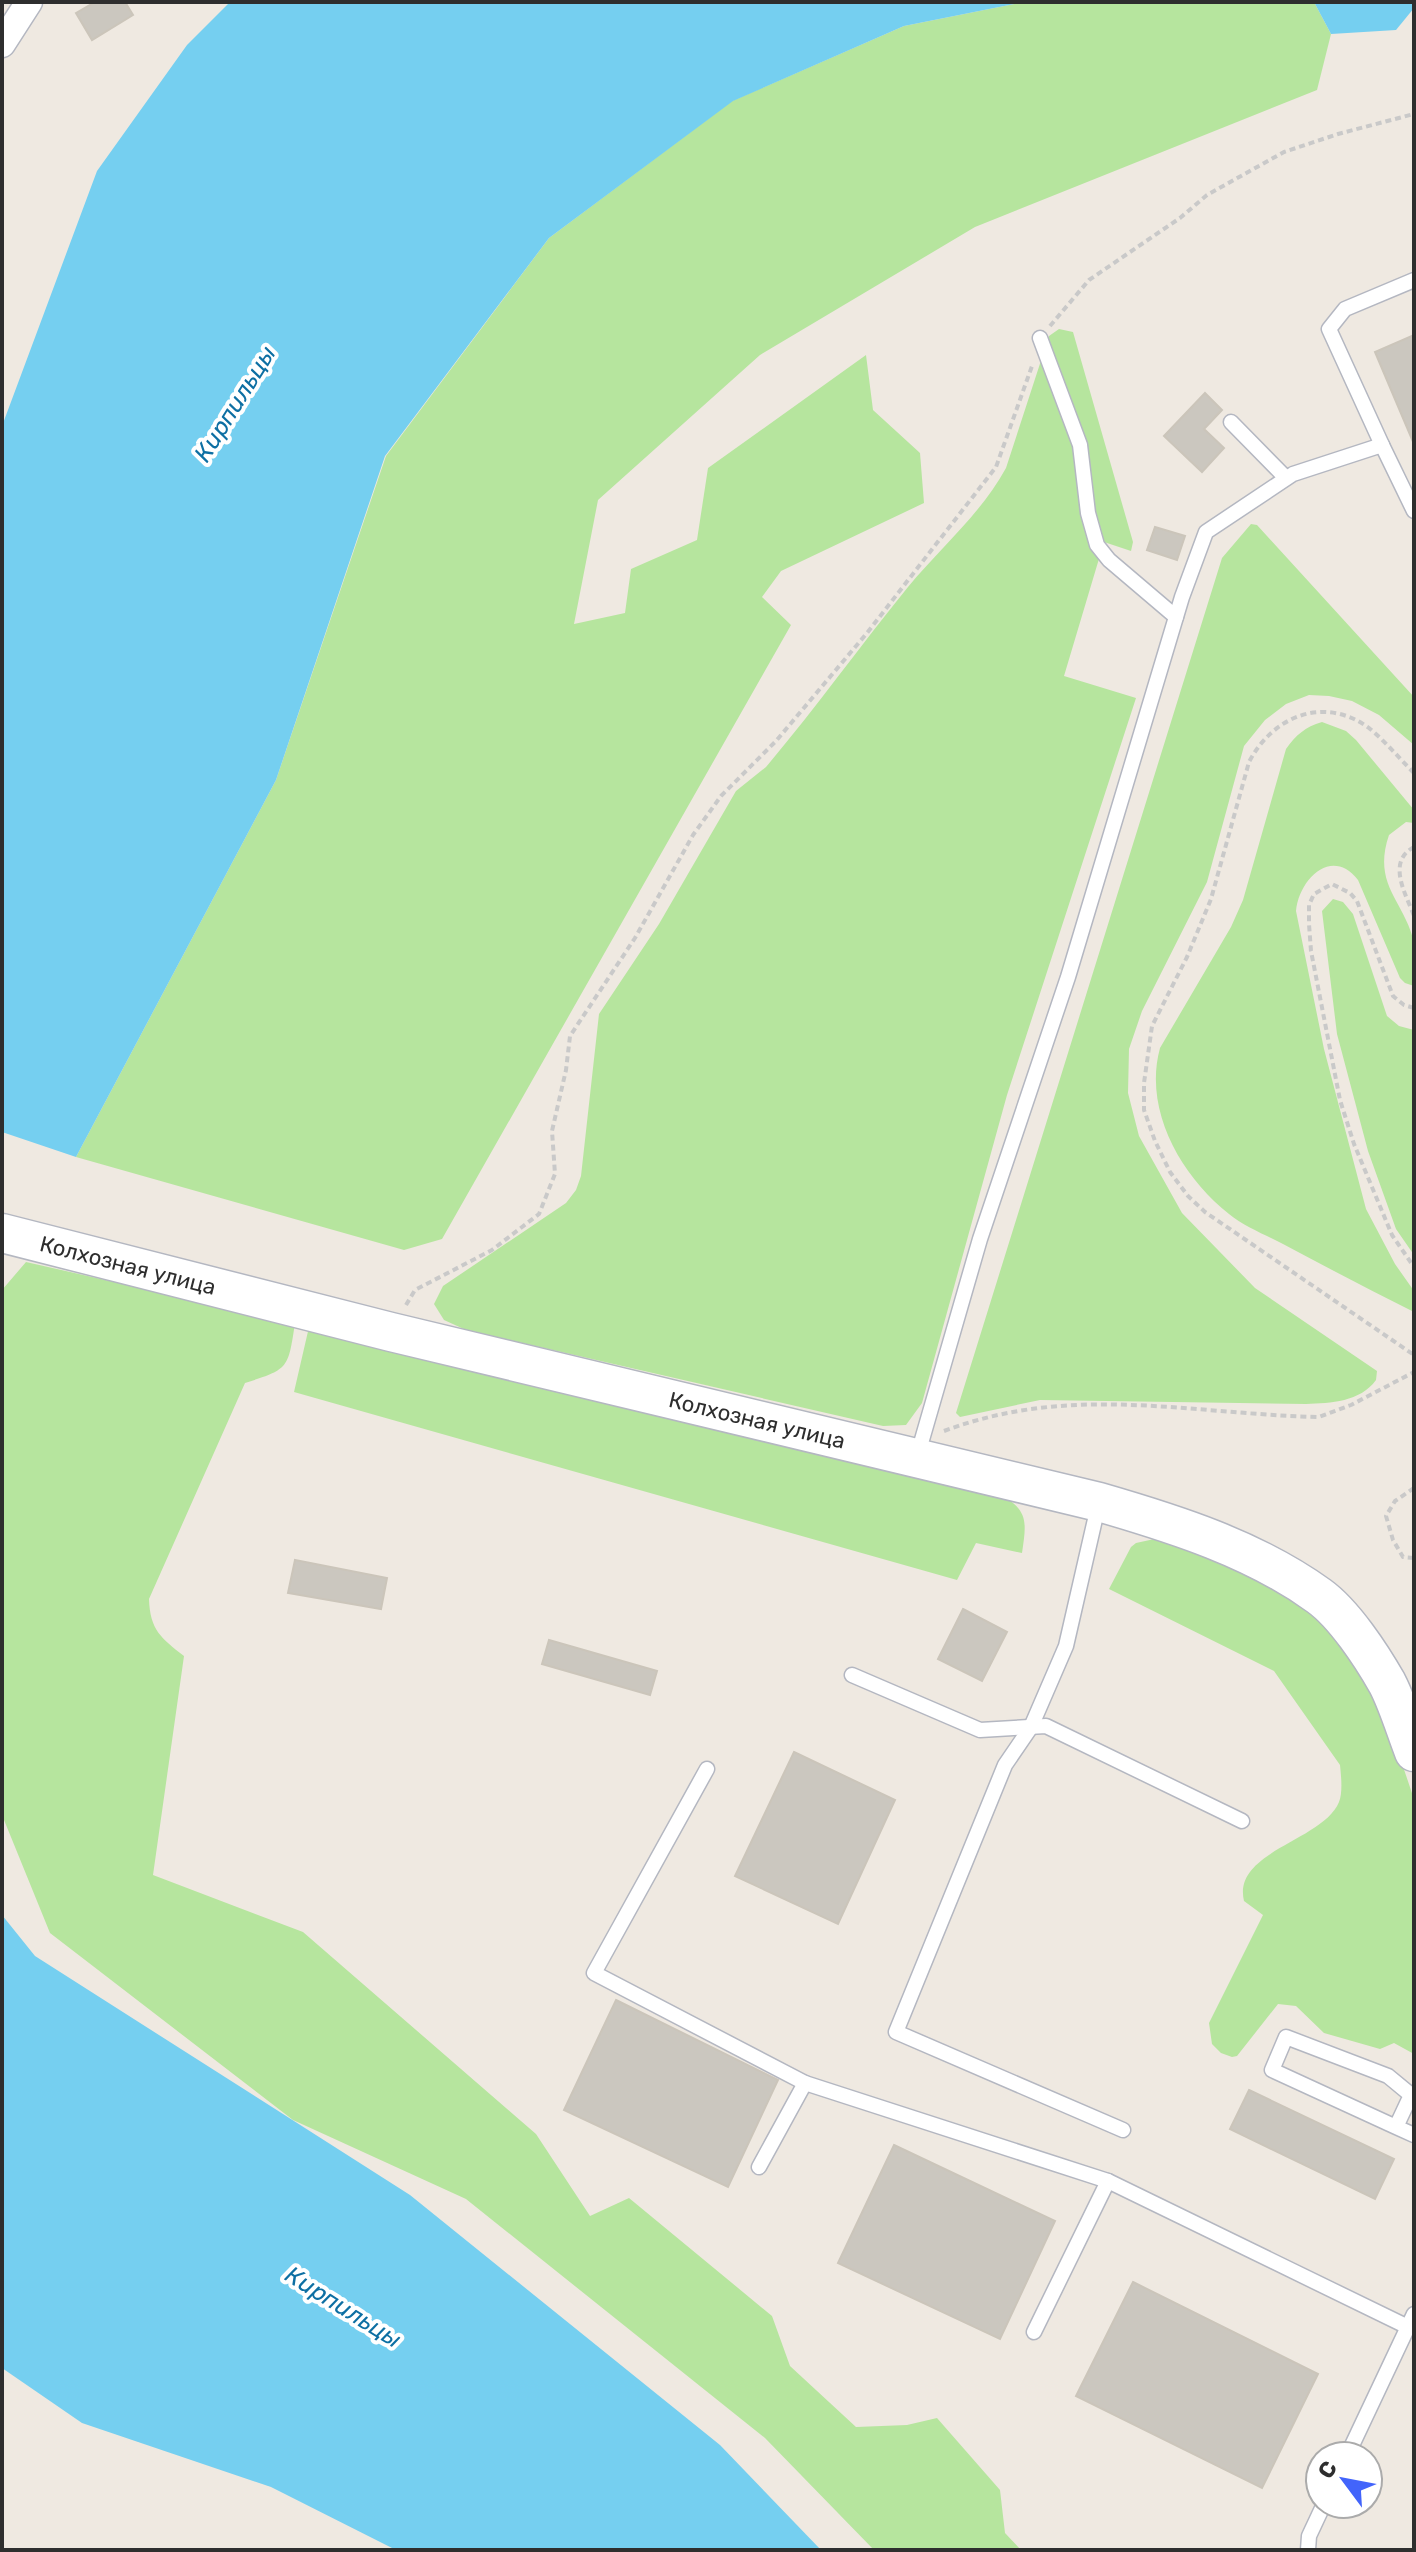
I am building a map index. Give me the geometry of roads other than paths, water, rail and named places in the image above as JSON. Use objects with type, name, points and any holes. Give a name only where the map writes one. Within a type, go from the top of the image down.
[{"type":"main road","name":"Колхозная улица","points":[[2,1233],[391,1332],[920,1448],[1173,1523],[1246,1555],[1321,1597],[1355,1635],[1388,1684],[1414,1752]]},
{"type":"street","points":[[2,44],[29,2]]},
{"type":"lane","points":[[1414,280],[1345,309],[1329,329],[1414,511]]},
{"type":"lane","points":[[1040,338],[1080,445],[1088,513],[1097,545],[1109,560],[1176,617]]},
{"type":"lane","points":[[1231,422],[1286,478]]},
{"type":"lane","points":[[920,1448],[980,1239],[1068,977],[1176,617],[1206,532],[1286,478],[1382,445]]},
{"type":"lane","points":[[1099,1502],[1066,1646],[1031,1727],[1005,1765],[896,2032],[1123,2130]]},
{"type":"lane","points":[[852,1675],[980,1730],[1046,1726],[1242,1821]]},
{"type":"lane","points":[[707,1769],[594,1973],[805,2083],[1108,2181],[1411,2321],[1355,2440]]},
{"type":"lane","points":[[1396,2127],[1411,2095],[1388,2076],[1286,2037],[1272,2070],[1396,2127],[1414,2135]]},
{"type":"lane","points":[[759,2167],[805,2083]]},
{"type":"lane","points":[[1034,2332],[1108,2181]]},
{"type":"lane","points":[[1308,2550],[1309,2536],[1316,2520]]},
{"type":"water","name":"Кирпильцы","points":[[230,2],[1024,2],[904,26],[733,101],[549,238],[385,456],[276,780],[76,1157],[2,1132],[2,426],[97,171],[187,45]]},
{"type":"water","points":[[1314,2],[1414,2],[1414,8],[1396,30],[1331,34]]},
{"type":"water","name":"Кирпильцы","points":[[2,1915],[35,1956],[410,2195],[720,2445],[821,2550],[396,2550],[271,2487],[82,2423],[2,2368]]}]
